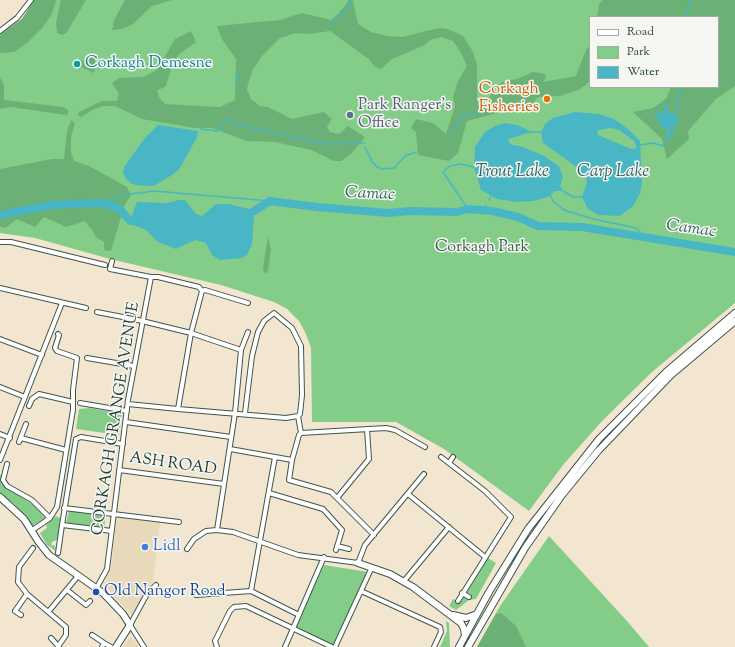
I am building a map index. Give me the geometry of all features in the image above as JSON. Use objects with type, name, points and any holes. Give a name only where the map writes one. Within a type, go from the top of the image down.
[{"type":"main road","points":[[459,647],[477,614],[528,530],[599,439],[666,372],[735,313]]},
{"type":"main road","points":[[468,647],[525,548],[562,495],[598,451],[671,375],[735,321]]},
{"type":"main road","points":[[0,497],[15,509],[48,555],[96,588],[112,602],[130,625],[116,647]]},
{"type":"main road","points":[[358,563],[372,567],[404,581],[461,623],[465,636]]},
{"type":"main road","points":[[446,612],[462,618],[469,618],[477,614]]},
{"type":"street","points":[[0,30],[18,18],[31,0]]},
{"type":"street","points":[[0,242],[11,242],[105,265]]},
{"type":"street","points":[[112,261],[110,269],[158,277],[199,288],[202,291],[205,290],[248,303]]},
{"type":"street","name":"CORKAGH GRANGE AVENUE","points":[[96,588],[106,572],[128,404],[151,277]]},
{"type":"street","points":[[0,288],[86,308]]},
{"type":"street","points":[[178,409],[191,333],[202,291]]},
{"type":"street","points":[[0,460],[10,438],[62,303]]},
{"type":"street","points":[[98,312],[191,333],[242,350]]},
{"type":"street","points":[[244,413],[252,356],[258,332],[264,321],[274,313],[292,328],[301,346],[302,395],[300,414],[298,416],[301,433],[299,435],[292,460],[290,480],[329,491],[374,535]]},
{"type":"street","points":[[217,530],[235,413],[242,350],[248,332]]},
{"type":"street","points":[[32,531],[50,518],[57,507],[73,410],[77,358],[57,351],[55,348],[58,334]]},
{"type":"street","points":[[0,339],[42,355]]},
{"type":"street","points":[[87,358],[134,366]]},
{"type":"street","points":[[0,387],[25,397]]},
{"type":"street","points":[[30,406],[32,399],[39,394],[73,402]]},
{"type":"street","points":[[80,403],[127,412]]},
{"type":"street","points":[[128,404],[244,413],[286,418],[298,416]]},
{"type":"street","points":[[126,422],[231,437]]},
{"type":"street","points":[[26,424],[20,440],[66,450]]},
{"type":"street","points":[[301,433],[390,428],[421,442],[425,447]]},
{"type":"street","points":[[337,498],[369,459],[367,429]]},
{"type":"street","points":[[0,434],[10,438]]},
{"type":"street","points":[[58,553],[76,439],[81,437],[123,444]]},
{"type":"street","points":[[230,449],[292,460]]},
{"type":"street","points":[[251,592],[275,457]]},
{"type":"street","points":[[441,457],[475,483],[510,514],[511,519],[458,601]]},
{"type":"street","points":[[448,463],[452,457]]},
{"type":"street","points":[[8,464],[3,480],[7,486],[32,500],[50,518]]},
{"type":"street","name":"ASH ROAD","points":[[119,470],[224,484]]},
{"type":"street","points":[[187,549],[194,539],[206,530],[217,530],[233,532],[298,555],[324,557],[358,563],[365,545],[424,474]]},
{"type":"street","points":[[269,493],[323,509],[342,528],[343,532],[336,548],[349,549]]},
{"type":"street","points":[[408,494],[486,557]]},
{"type":"street","points":[[64,508],[179,522]]},
{"type":"street","points":[[62,525],[112,530]]},
{"type":"street","points":[[404,581],[449,527]]},
{"type":"street","points":[[32,548],[23,560],[18,574],[18,582],[27,594],[66,627],[66,635],[59,646],[51,638]]},
{"type":"street","points":[[285,647],[324,557]]},
{"type":"street","points":[[335,647],[372,567]]},
{"type":"street","points":[[49,612],[78,576]]},
{"type":"street","points":[[144,647],[130,625],[145,598],[156,585]]},
{"type":"street","points":[[67,590],[86,605],[90,602]]},
{"type":"street","points":[[361,591],[440,627],[441,632],[434,647]]},
{"type":"street","points":[[196,595],[251,592],[299,615]]},
{"type":"street","points":[[462,593],[469,597]]},
{"type":"street","points":[[21,615],[15,611],[27,594]]},
{"type":"street","points":[[216,645],[230,611],[234,607],[246,606],[332,647]]},
{"type":"street","points":[[92,635],[103,645],[111,647]]},
{"type":"shaded area","points":[[117,516],[160,523],[153,582],[132,616],[104,585],[111,568]]},
{"type":"shaded area","points":[[132,637],[139,647],[122,647],[129,638]]},
{"type":"green space","name":"Corkagh Park","points":[[34,0],[735,0],[735,303],[652,372],[603,420],[563,465],[529,511],[444,449],[396,422],[312,422],[311,348],[299,321],[287,309],[274,302],[221,285],[110,259],[35,238],[0,233],[0,35],[22,19]]},
{"type":"green space","points":[[34,0],[56,0],[52,14],[42,28],[27,43],[14,52],[0,53],[0,35],[22,19]]},
{"type":"green space","points":[[61,0],[86,0],[67,32],[63,35],[57,33],[56,23]]},
{"type":"green space","points":[[125,0],[172,0],[152,6],[133,24],[121,29],[112,30],[114,20]]},
{"type":"green space","points":[[349,0],[353,0],[358,24],[371,32],[387,36],[402,37],[439,28],[448,29],[463,36],[472,50],[477,64],[477,100],[479,108],[492,104],[489,101],[491,95],[502,82],[517,79],[533,72],[545,74],[546,78],[543,82],[576,76],[586,50],[589,46],[589,81],[578,90],[560,96],[538,97],[533,103],[467,121],[458,153],[449,161],[418,155],[416,132],[411,128],[416,119],[433,123],[446,134],[455,106],[453,97],[458,81],[467,66],[460,51],[453,41],[441,37],[430,40],[425,45],[392,59],[381,69],[374,66],[370,60],[330,31],[310,34],[296,33],[280,38],[262,56],[253,69],[249,80],[247,89],[251,99],[260,106],[268,107],[292,119],[324,112],[332,119],[327,127],[330,132],[339,134],[348,126],[365,137],[350,155],[341,161],[334,161],[311,150],[275,142],[247,141],[212,128],[195,128],[142,119],[115,106],[103,106],[92,110],[83,116],[80,117],[78,115],[79,112],[102,101],[117,101],[119,94],[112,83],[119,78],[143,77],[157,70],[175,39],[191,31],[196,42],[178,55],[172,66],[166,86],[157,90],[159,97],[165,104],[220,107],[235,100],[236,59],[222,39],[217,26],[280,20],[302,13],[331,20],[339,13]]},
{"type":"green space","points":[[603,0],[735,0],[735,86],[716,99],[688,131],[689,139],[667,159],[662,139],[633,112],[653,108],[666,99],[671,88],[719,88],[719,16],[597,16],[599,4]]},
{"type":"green space","points":[[91,55],[95,57],[95,71],[93,73],[80,66],[79,63]]},
{"type":"green space","points":[[0,77],[4,85],[4,100],[63,107],[68,110],[68,114],[65,115],[11,107],[0,109]]},
{"type":"green space","points":[[71,120],[75,123],[71,137],[71,152],[74,161],[89,166],[127,187],[131,195],[125,204],[111,251],[104,250],[104,242],[96,237],[85,221],[66,227],[44,217],[35,227],[17,219],[5,228],[0,227],[0,169],[52,159],[64,159],[67,131]]},
{"type":"green space","points":[[268,237],[271,250],[268,271],[266,274],[263,270]]},
{"type":"green space","points":[[89,408],[112,412],[113,410],[122,412],[119,435],[76,429],[79,409]]},
{"type":"green space","points":[[0,481],[5,487],[37,507],[45,518],[32,526],[14,504],[0,495]]},
{"type":"green space","points":[[69,511],[106,515],[104,528],[66,523]]},
{"type":"green space","points":[[56,516],[60,518],[58,539],[53,541],[51,545],[55,546],[56,551],[47,545],[40,533],[47,528],[46,525]]},
{"type":"green space","points":[[549,536],[649,647],[477,647],[500,606]]},
{"type":"green space","points":[[488,558],[496,563],[476,599],[469,600],[456,610],[449,606],[453,599],[459,602],[464,597]]},
{"type":"green space","points":[[324,565],[368,572],[333,646],[297,628],[296,626]]},
{"type":"green space","points":[[501,613],[516,626],[526,647],[477,647],[496,614]]},
{"type":"green space","points":[[446,621],[449,623],[450,647],[440,647],[447,631]]},
{"type":"water","points":[[664,104],[669,109],[668,112],[677,115],[679,122],[670,128],[672,135],[667,138],[667,130],[659,124],[658,117],[653,112],[658,111],[660,114],[663,114],[665,111],[662,105]]},
{"type":"water","name":"Carp Lake","points":[[575,112],[599,114],[614,119],[628,129],[640,141],[642,184],[640,193],[633,206],[620,216],[599,215],[588,209],[582,197],[587,182],[586,177],[574,165],[543,143],[541,132],[546,123],[553,118]],"holes":[[[611,128],[619,130],[634,141],[637,148],[631,149],[598,135],[597,132],[599,130]]]},
{"type":"water","name":"Trout Lake","points":[[505,123],[517,125],[530,131],[509,139],[508,141],[512,145],[520,146],[542,155],[559,166],[563,177],[560,186],[563,191],[555,191],[548,197],[533,201],[517,202],[497,199],[481,190],[474,167],[475,147],[485,132],[495,126]]},
{"type":"water","points":[[158,125],[198,131],[197,137],[180,168],[175,173],[154,186],[134,185],[126,179],[123,173],[124,167],[145,138]]},
{"type":"water","points":[[185,200],[196,214],[202,216],[216,204],[229,204],[253,210],[263,205],[264,206],[254,215],[252,244],[247,255],[241,258],[220,260],[212,255],[206,243],[195,240],[176,249],[158,242],[146,230],[136,226],[130,221],[137,202],[167,203]]},
{"type":"waterway","points":[[329,24],[346,10],[352,0]]},
{"type":"waterway","name":"Camac","points":[[687,16],[689,0]]},
{"type":"waterway","points":[[236,83],[238,72]]},
{"type":"waterway","name":"Camac","points":[[675,115],[680,88]]},
{"type":"waterway","points":[[451,132],[463,115],[477,113]]},
{"type":"waterway","points":[[200,129],[218,131],[228,119],[237,125],[327,144],[364,143]]},
{"type":"waterway","name":"Camac","points":[[640,145],[654,143],[662,146],[672,135],[674,125]]},
{"type":"waterway","name":"Camac","points":[[529,132],[542,132]]},
{"type":"waterway","points":[[365,147],[373,163],[382,169],[394,168],[405,156],[416,152]]},
{"type":"waterway","name":"Camac","points":[[468,209],[443,172],[450,166],[460,164],[474,167]]},
{"type":"waterway","name":"Camac","points":[[101,203],[123,195],[154,191],[270,201]]},
{"type":"waterway","name":"Camac","points":[[563,191],[573,197],[583,197]]},
{"type":"waterway","name":"Camac","points":[[550,195],[554,202],[564,210],[593,219],[636,228],[641,233],[642,238]]},
{"type":"waterway","points":[[489,200],[491,196]]},
{"type":"waterway","name":"Camac","points":[[254,211],[270,201],[317,207],[388,213],[410,211],[457,212],[468,209],[492,211],[518,217],[538,226],[582,227],[735,252]]},
{"type":"waterway","name":"Camac","points":[[0,215],[51,205],[101,203],[119,208],[130,221],[140,222]]},
{"type":"waterway","name":"Camac","points":[[482,210],[486,205]]},
{"type":"place","name":"Corkagh Demesne","points":[[77,64]]},
{"type":"place","name":"Corkagh Fisheries","points":[[547,99]]},
{"type":"place","name":"Park Ranger's Office","points":[[350,115]]},
{"type":"place","name":"Lidl","points":[[145,547]]},
{"type":"place","name":"Old Nangor Road","points":[[96,592]]}]
